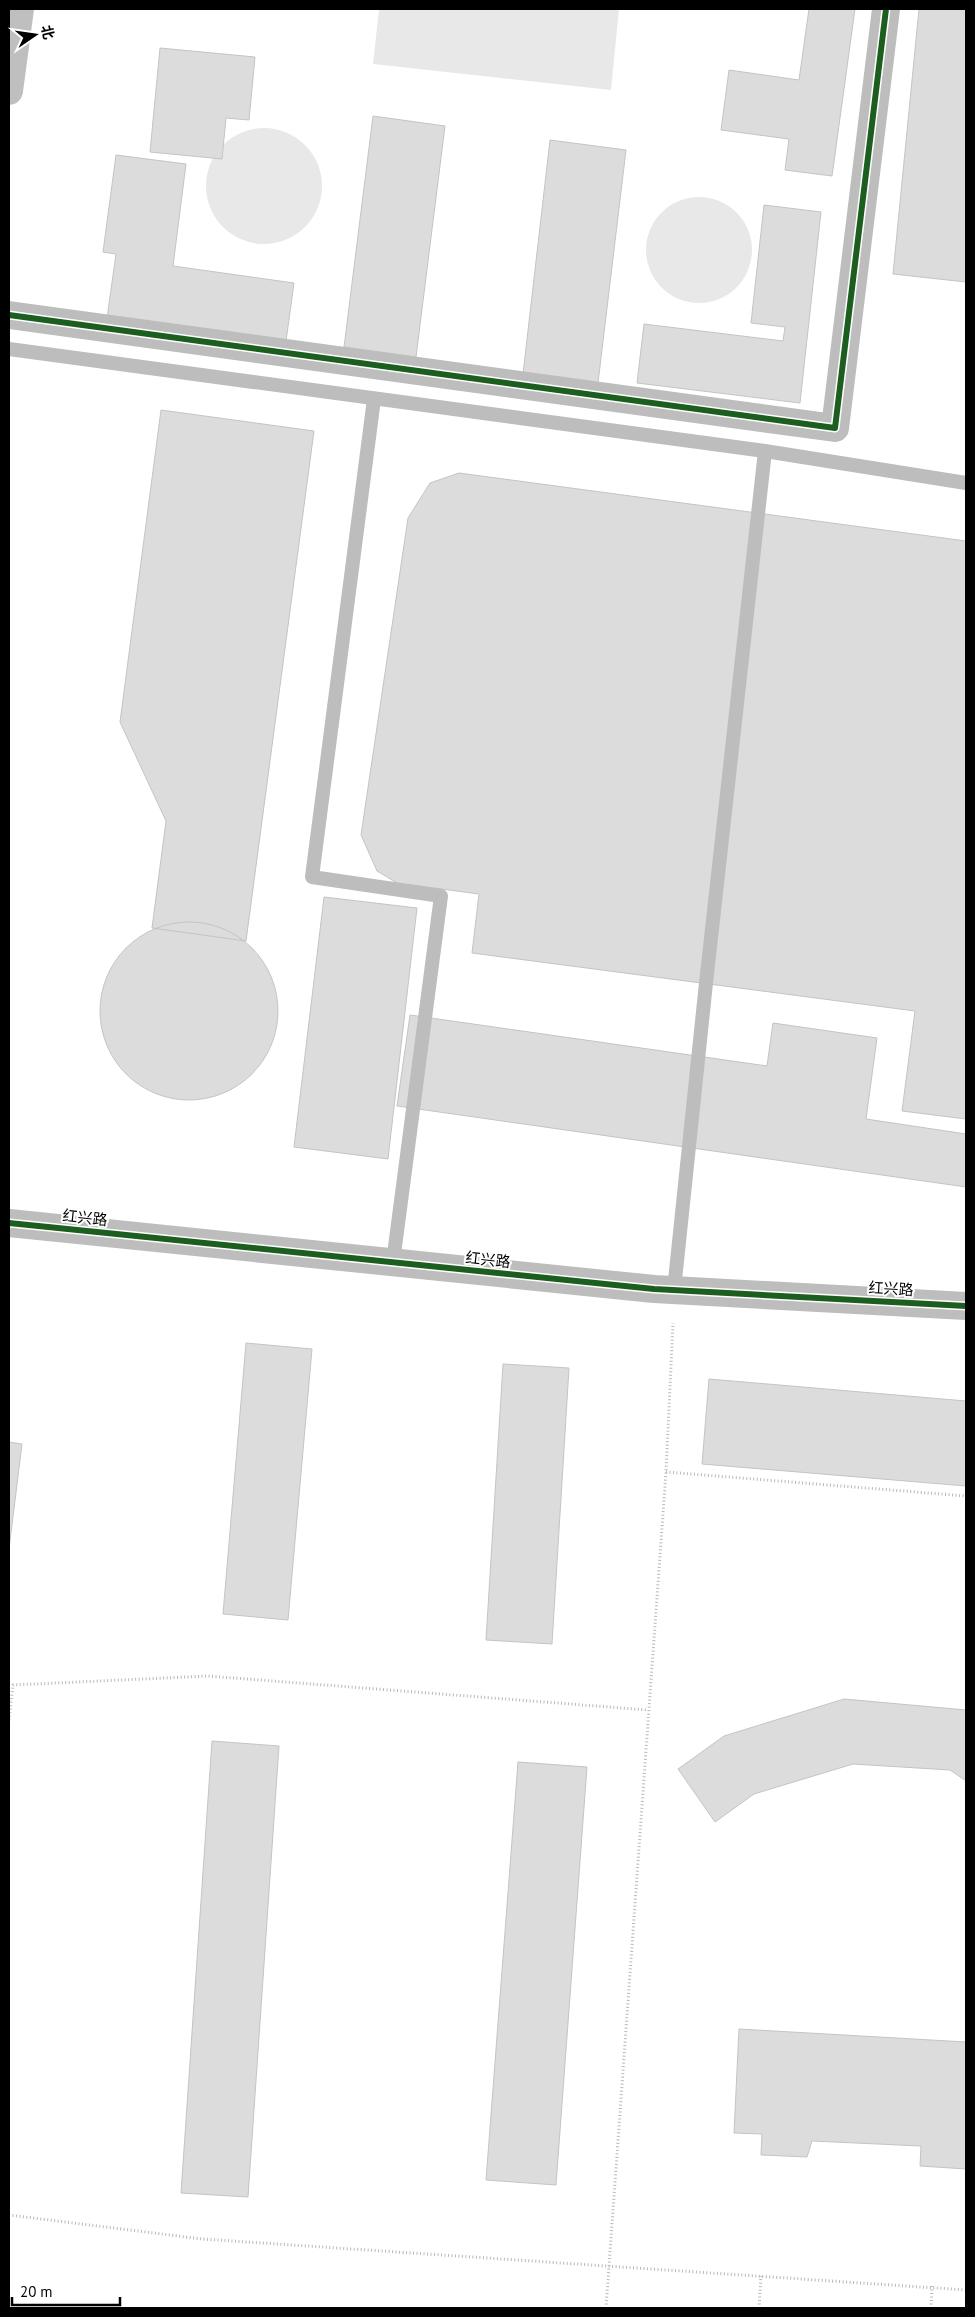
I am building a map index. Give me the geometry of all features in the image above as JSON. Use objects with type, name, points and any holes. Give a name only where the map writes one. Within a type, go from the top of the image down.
[{"type":"main road","points":[[9,92],[20,9]]},
{"type":"street","points":[[9,315],[835,428],[886,9]]},
{"type":"street","name":"红兴路","points":[[9,1223],[674,1290],[966,1306]]},
{"type":"lane","points":[[9,349],[766,451],[966,484]]},
{"type":"lane","points":[[374,399],[312,877],[441,896],[393,1262]]},
{"type":"lane","points":[[674,1290],[708,964],[766,451]]},
{"type":"path","points":[[606,2308],[666,1472],[674,1290]]},
{"type":"path","points":[[666,1472],[966,1496]]},
{"type":"path","points":[[9,1720],[13,1685],[208,1676],[648,1710]]},
{"type":"path","points":[[9,2215],[202,2239],[932,2286],[966,2290]]},
{"type":"path","points":[[759,2308],[761,2276]]},
{"type":"path","points":[[931,2308],[932,2286]]},
{"type":"shaded area","points":[[379,9],[619,9],[611,90],[373,64]]},
{"type":"shaded area","points":[[264,128],[286,132],[305,145],[318,164],[322,186],[318,208],[305,227],[286,240],[264,244],[242,240],[223,227],[210,208],[206,186],[210,164],[223,145],[242,132]]},
{"type":"shaded area","points":[[699,197],[719,201],[736,213],[748,230],[752,250],[748,270],[736,287],[719,299],[699,303],[679,299],[662,287],[650,270],[646,250],[650,230],[662,213],[679,201]]},
{"type":"building","points":[[809,9],[855,9],[832,176],[785,170],[789,139],[721,130],[729,70],[799,80]]},
{"type":"building","points":[[919,9],[966,9],[966,282],[893,274]]},
{"type":"building","points":[[160,48],[255,57],[249,120],[226,118],[222,159],[150,152]]},
{"type":"building","points":[[373,116],[445,126],[416,357],[344,347]]},
{"type":"building","points":[[550,140],[626,150],[598,383],[523,374]]},
{"type":"building","points":[[116,155],[186,164],[173,266],[294,283],[286,341],[107,318],[116,254],[103,252]]},
{"type":"building","points":[[764,205],[821,212],[800,403],[637,383],[644,324],[783,341],[785,327],[751,323]]},
{"type":"building","points":[[161,410],[314,431],[246,941],[152,928],[166,821],[120,722]]},
{"type":"building","points":[[459,473],[966,541],[966,1119],[902,1111],[915,1011],[472,953],[479,894],[397,883],[377,871],[361,835],[408,518],[430,483]]},
{"type":"building","points":[[324,897],[417,908],[388,1159],[294,1147]]},
{"type":"building","points":[[189,922],[223,929],[238,937],[252,948],[263,962],[271,977],[278,1011],[271,1045],[263,1060],[252,1074],[238,1085],[223,1093],[189,1100],[155,1093],[140,1085],[126,1074],[115,1060],[107,1045],[100,1011],[107,977],[115,962],[126,948],[140,937],[155,929]]},
{"type":"building","points":[[410,1015],[767,1066],[773,1023],[877,1038],[866,1119],[966,1134],[966,1187],[397,1106]]},
{"type":"building","points":[[246,1343],[312,1349],[288,1620],[223,1614]]},
{"type":"building","points":[[503,1364],[569,1368],[552,1644],[486,1640]]},
{"type":"building","points":[[709,1379],[966,1401],[966,1486],[702,1464]]},
{"type":"building","points":[[9,1442],[22,1444],[9,1549]]},
{"type":"building","points":[[844,1699],[966,1710],[966,1781],[950,1770],[853,1764],[754,1794],[715,1822],[678,1769],[724,1736]]},
{"type":"building","points":[[212,1741],[279,1746],[248,2197],[181,2193]]},
{"type":"building","points":[[518,1762],[587,1767],[556,2185],[486,2180]]},
{"type":"building","points":[[739,2029],[966,2042],[966,2169],[920,2166],[921,2146],[812,2141],[807,2157],[761,2155],[762,2134],[734,2133]]},
{"type":"cycle path","points":[[9,315],[835,428],[886,9]]},
{"type":"cycle path","points":[[9,1223],[654,1289],[966,1306]]}]
